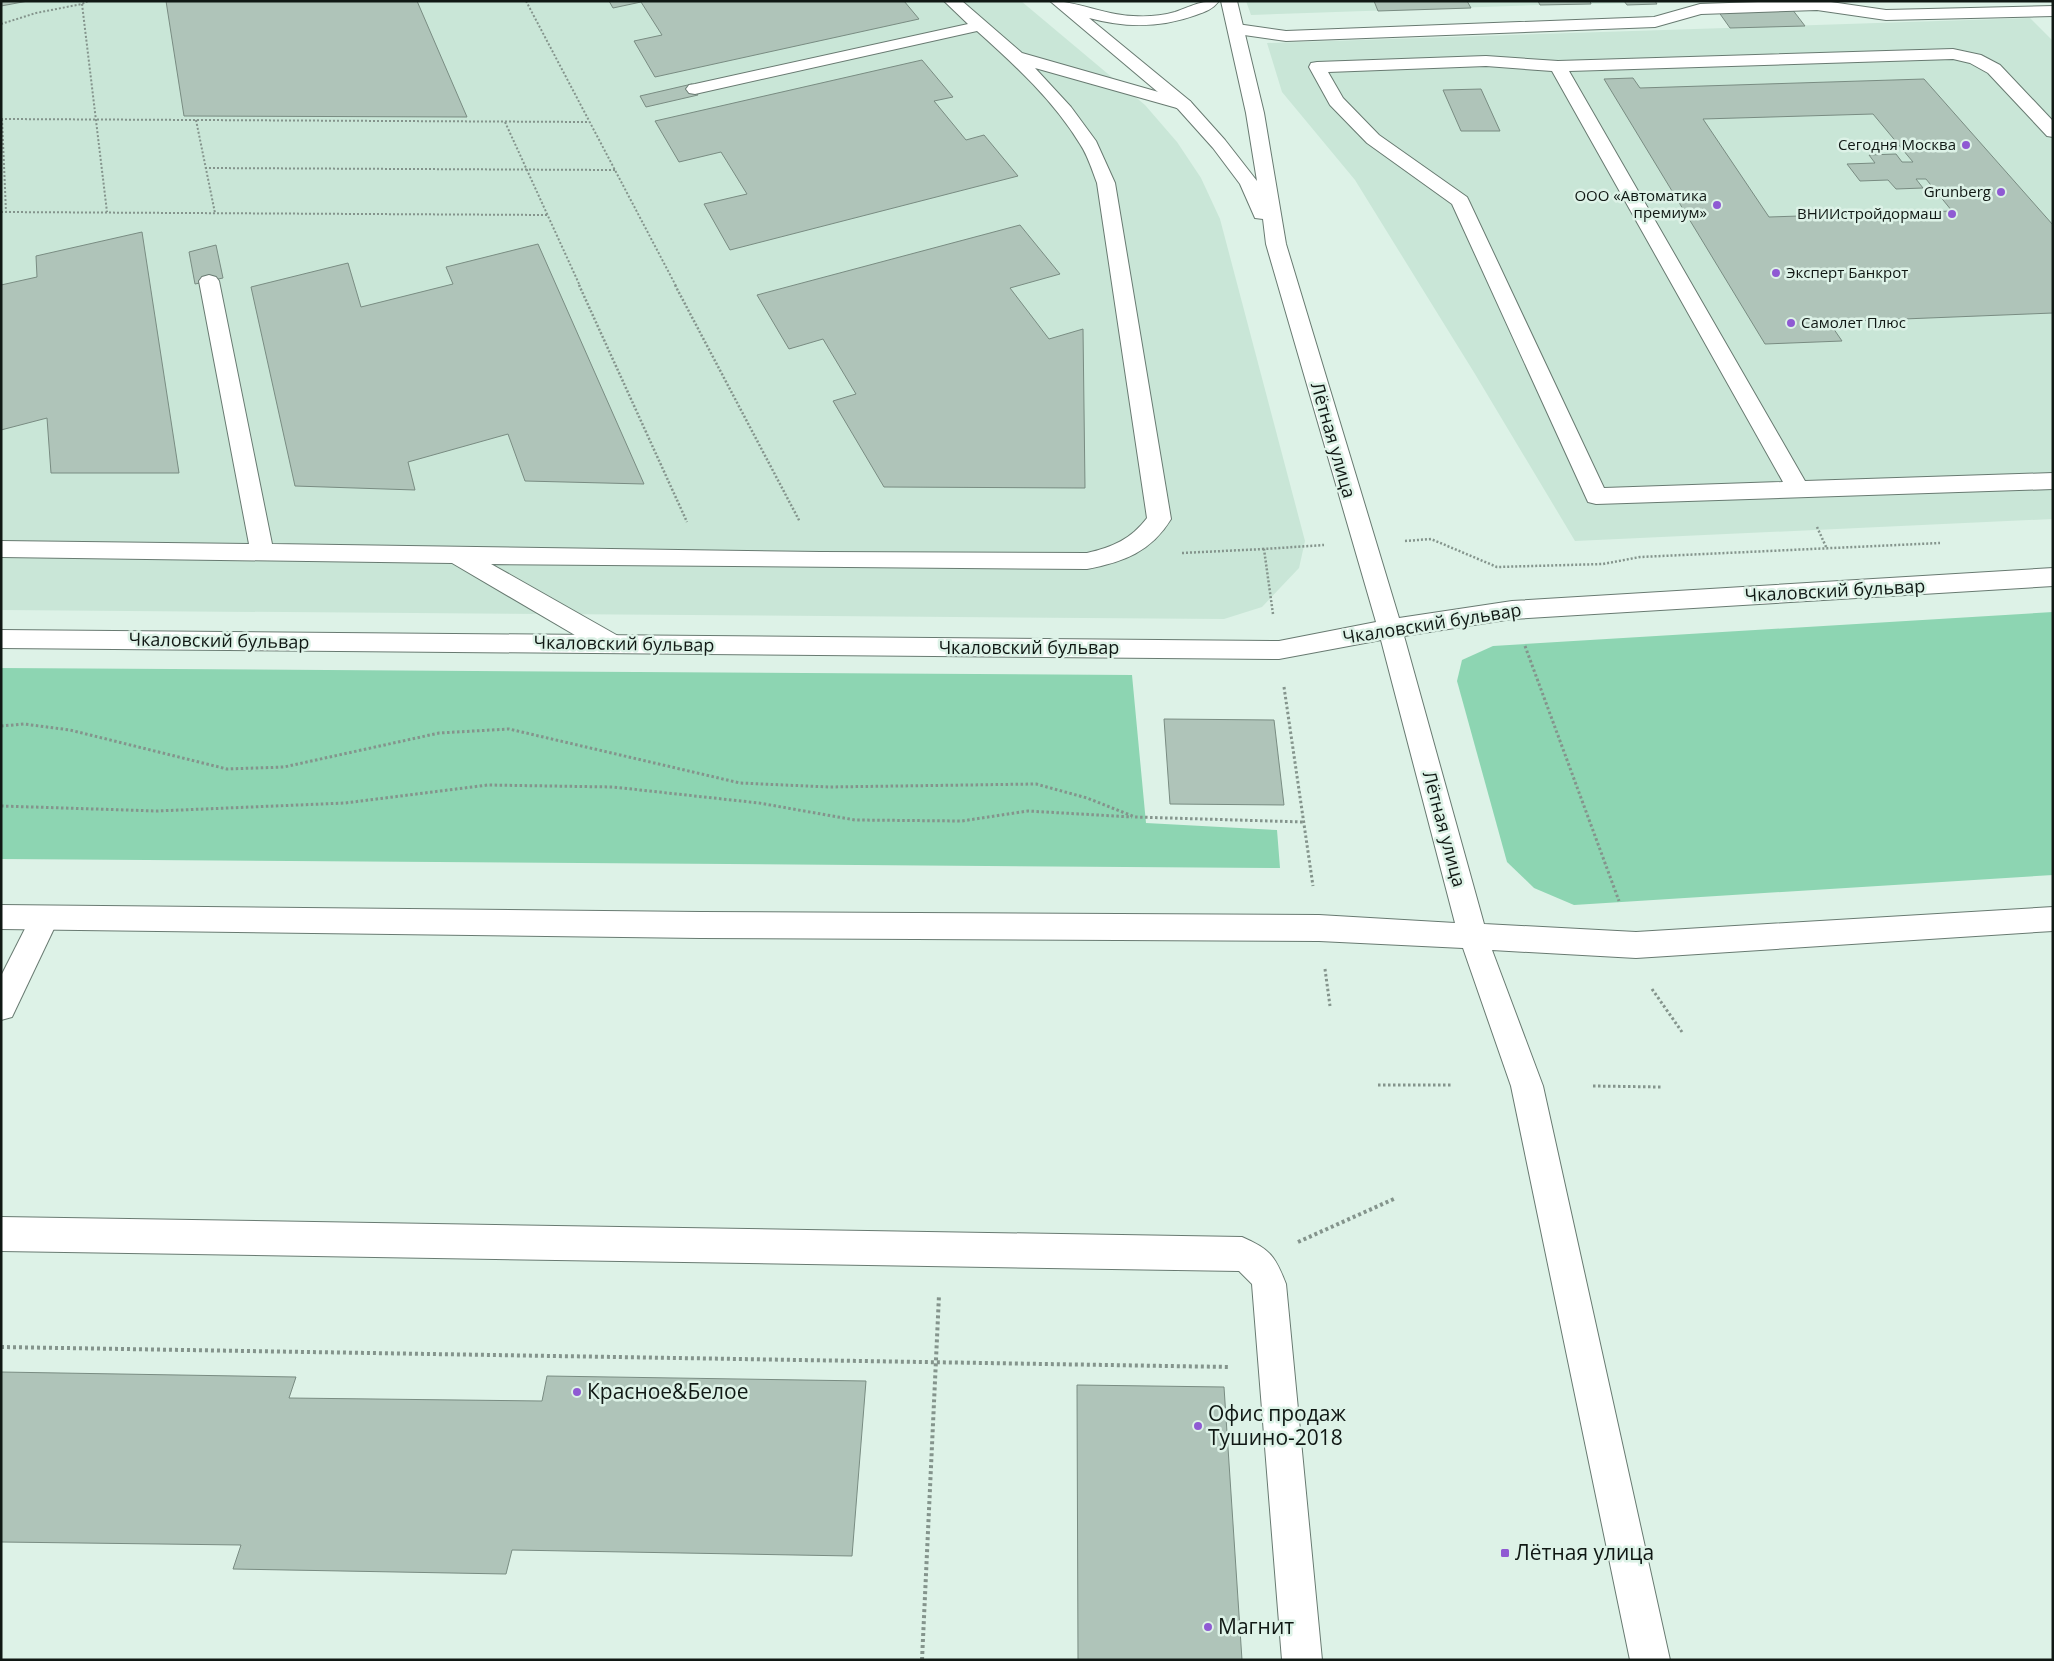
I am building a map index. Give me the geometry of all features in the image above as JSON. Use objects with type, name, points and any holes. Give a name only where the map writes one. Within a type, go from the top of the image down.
[{"type":"street","points":[[1,549],[820,560],[1087,561],[1109,557],[1131,548],[1146,537],[1159,519],[1106,183],[1090,145],[1065,110],[1016,57],[952,1]]},
{"type":"street","points":[[1059,2],[1089,15],[1130,22],[1177,17],[1211,1]]},
{"type":"street","name":"Лётная улица","points":[[1229,1],[1237,29],[1255,114],[1276,244],[1390,630],[1473,937],[1526,1086],[1650,1660]]},
{"type":"street","points":[[1059,2],[1184,105],[1219,144],[1249,183],[1276,244]]},
{"type":"street","points":[[1643,4],[1655,22]]},
{"type":"street","points":[[1237,29],[1286,36],[1655,22],[1700,8],[1817,5],[1886,15],[1986,7],[2053,11]]},
{"type":"street","points":[[695,90],[980,26]]},
{"type":"street","points":[[2053,132],[1994,69],[1975,59],[1953,54],[1558,66],[1486,61],[1317,67],[1336,100],[1373,139],[1460,201],[1596,496],[2053,481]]},
{"type":"street","points":[[1016,57],[1184,105]]},
{"type":"street","points":[[1558,66],[1798,490]]},
{"type":"street","points":[[209,281],[262,552]]},
{"type":"street","points":[[456,555],[612,644]]},
{"type":"street","name":"Чкаловский бульвар","points":[[1,639],[1279,650],[1512,610],[2053,578]]},
{"type":"street","points":[[1,917],[700,925],[1319,928],[1636,945],[2053,919]]},
{"type":"street","points":[[1,1007],[45,918]]},
{"type":"street","points":[[1,1234],[1242,1254],[1256,1261],[1263,1269],[1269,1284],[1302,1660]]},
{"type":"path","points":[[1,24],[36,13],[82,4],[88,1]]},
{"type":"path","points":[[526,1],[820,560]]},
{"type":"path","points":[[82,4],[107,212]]},
{"type":"path","points":[[6,212],[2,120],[589,122]]},
{"type":"path","points":[[196,120],[215,213]]},
{"type":"path","points":[[505,122],[704,558]]},
{"type":"path","points":[[205,168],[615,170]]},
{"type":"path","points":[[1,212],[548,215]]},
{"type":"path","points":[[1177,553],[1431,540],[1497,567],[1603,564],[1640,557],[1945,543]]},
{"type":"path","points":[[1264,549],[1330,1006]]},
{"type":"path","points":[[1524,644],[1619,901]]},
{"type":"path","points":[[1,726],[24,724],[70,730],[227,769],[284,767],[439,733],[509,730],[740,783],[830,787],[1036,784],[1087,798],[1135,818]]},
{"type":"path","points":[[1,806],[157,812],[346,804],[488,786],[613,787],[760,803],[855,820],[962,821],[1028,811],[1135,818],[1304,822]]},
{"type":"path","points":[[1652,989],[1682,1032]]},
{"type":"path","points":[[1378,1085],[1452,1085]]},
{"type":"path","points":[[1593,1086],[1661,1087]]},
{"type":"path","points":[[1256,1261],[1396,1198]]},
{"type":"path","points":[[922,1660],[941,1249]]},
{"type":"path","points":[[1,1347],[1235,1367]]},
{"type":"shaded area","points":[[1,1],[1021,1],[1145,105],[1177,142],[1201,178],[1220,219],[1305,541],[1299,568],[1262,607],[1224,619],[1,610]]},
{"type":"shaded area","points":[[1246,1],[1744,1],[1540,5],[1251,15]]},
{"type":"shaded area","points":[[2030,18],[2053,41],[2053,519],[1575,541],[1475,374],[1355,180],[1282,92],[1267,43]]},
{"type":"green space","points":[[2053,612],[2053,875],[1574,905],[1534,888],[1507,862],[1457,681],[1462,660],[1493,646]]},
{"type":"green space","points":[[1,668],[1132,675],[1146,823],[1277,830],[1280,868],[1,859]]},
{"type":"building","points":[[1,1],[28,1],[1,6]]},
{"type":"building","points":[[166,1],[417,1],[467,117],[184,116]]},
{"type":"building","points":[[609,1],[904,1],[919,19],[655,77],[634,41],[662,35],[641,2],[613,8]]},
{"type":"building","points":[[1374,1],[1467,1],[1471,8],[1378,11]]},
{"type":"building","points":[[1538,1],[1590,1],[1591,4],[1540,5]]},
{"type":"building","points":[[1624,1],[1655,1],[1657,4],[1627,5]]},
{"type":"building","points":[[1792,9],[1805,26],[1730,28],[1718,11]]},
{"type":"building","points":[[922,60],[953,97],[934,101],[966,140],[984,135],[1018,176],[730,250],[704,204],[747,194],[721,152],[679,162],[655,121]]},
{"type":"building","name":"ВНИИстройдормаш","points":[[1633,78],[1640,88],[1924,79],[2053,225],[2053,313],[1829,322],[1842,341],[1765,344],[1604,79]],"holes":[[[1873,114],[1913,162],[1902,162],[1896,154],[1869,155],[1875,163],[1847,164],[1860,181],[1888,180],[1896,189],[1923,188],[1916,179],[1926,179],[1952,211],[1769,217],[1703,119]]]},
{"type":"building","points":[[692,84],[698,95],[646,107],[640,96]]},
{"type":"building","points":[[1481,89],[1500,131],[1461,131],[1443,90]]},
{"type":"building","points":[[1020,225],[1060,274],[1010,288],[1049,339],[1083,329],[1085,488],[884,487],[833,401],[856,394],[823,339],[789,349],[757,295]]},
{"type":"building","points":[[142,232],[179,473],[51,473],[47,418],[1,430],[1,285],[37,277],[36,256]]},
{"type":"building","points":[[538,244],[644,484],[525,481],[508,434],[408,462],[415,490],[295,486],[251,287],[348,263],[361,307],[453,284],[446,267]]},
{"type":"building","points":[[216,245],[223,278],[195,284],[189,252]]},
{"type":"building","points":[[1164,719],[1274,720],[1284,805],[1170,804]]},
{"type":"building","points":[[1,1372],[296,1377],[289,1398],[542,1401],[547,1376],[866,1381],[852,1556],[512,1550],[506,1574],[233,1569],[241,1545],[1,1542]]},
{"type":"building","points":[[1077,1385],[1224,1387],[1242,1660],[1078,1660]]},
{"type":"place","name":"Сегодня Москва","points":[[1966,145]]},
{"type":"place","name":"Grunberg","points":[[2001,192]]},
{"type":"place","name":"ООО «Автоматика премиум»","points":[[1717,205]]},
{"type":"place","name":"ВНИИстройдормаш","points":[[1952,214]]},
{"type":"place","name":"Эксперт Банкрот","points":[[1776,273]]},
{"type":"place","name":"Самолет Плюс","points":[[1791,323]]},
{"type":"place","name":"Красное&Белое","points":[[577,1392]]},
{"type":"place","name":"Офис продаж Тушино-2018","points":[[1198,1426]]},
{"type":"place","name":"Лётная улица","points":[[1505,1553]]},
{"type":"place","name":"Магнит","points":[[1208,1627]]}]
